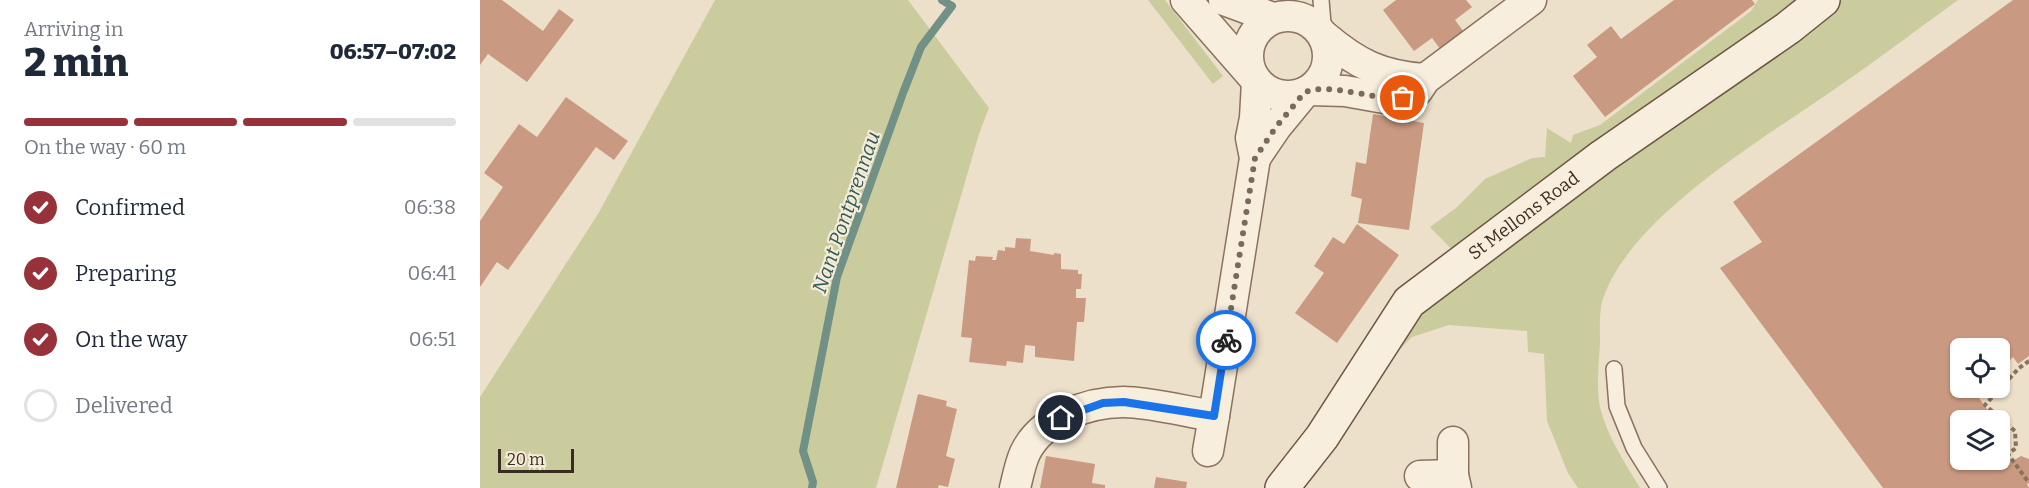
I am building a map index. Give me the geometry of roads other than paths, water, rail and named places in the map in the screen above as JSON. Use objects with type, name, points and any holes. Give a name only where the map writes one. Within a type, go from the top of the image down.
[{"type":"main road","name":"St Mellons Road","points":[[1282,488],[1322,436],[1410,302],[1603,156],[1788,28],[1823,0]]},
{"type":"street","points":[[1186,0],[1265,89],[1278,95],[1295,96],[1307,91],[1345,91],[1390,99],[1403,98],[1417,91],[1425,79],[1531,0]]},
{"type":"street","points":[[1224,0],[1275,9],[1297,17],[1313,24],[1324,36],[1356,61],[1372,69],[1403,77],[1425,79]]},
{"type":"street","points":[[1208,451],[1255,158],[1251,138],[1255,118],[1256,80],[1249,64],[1248,48],[1255,34],[1275,9]]},
{"type":"street","points":[[1255,158],[1276,127],[1307,91],[1321,79],[1328,64],[1328,50],[1324,36]]},
{"type":"street","points":[[1015,488],[1026,452],[1034,439],[1061,418],[1083,409],[1103,403],[1124,402],[1214,416]]},
{"type":"street","points":[[1420,476],[1455,481],[1453,442]]},
{"type":"lane","points":[[1321,0],[1324,36]]},
{"type":"lane","points":[[1614,369],[1617,406],[1634,448],[1659,488]]},
{"type":"waterway","name":"Nant Pontprennau","points":[[812,488],[813,482],[803,451],[837,277],[921,47],[952,6],[942,0]]}]
